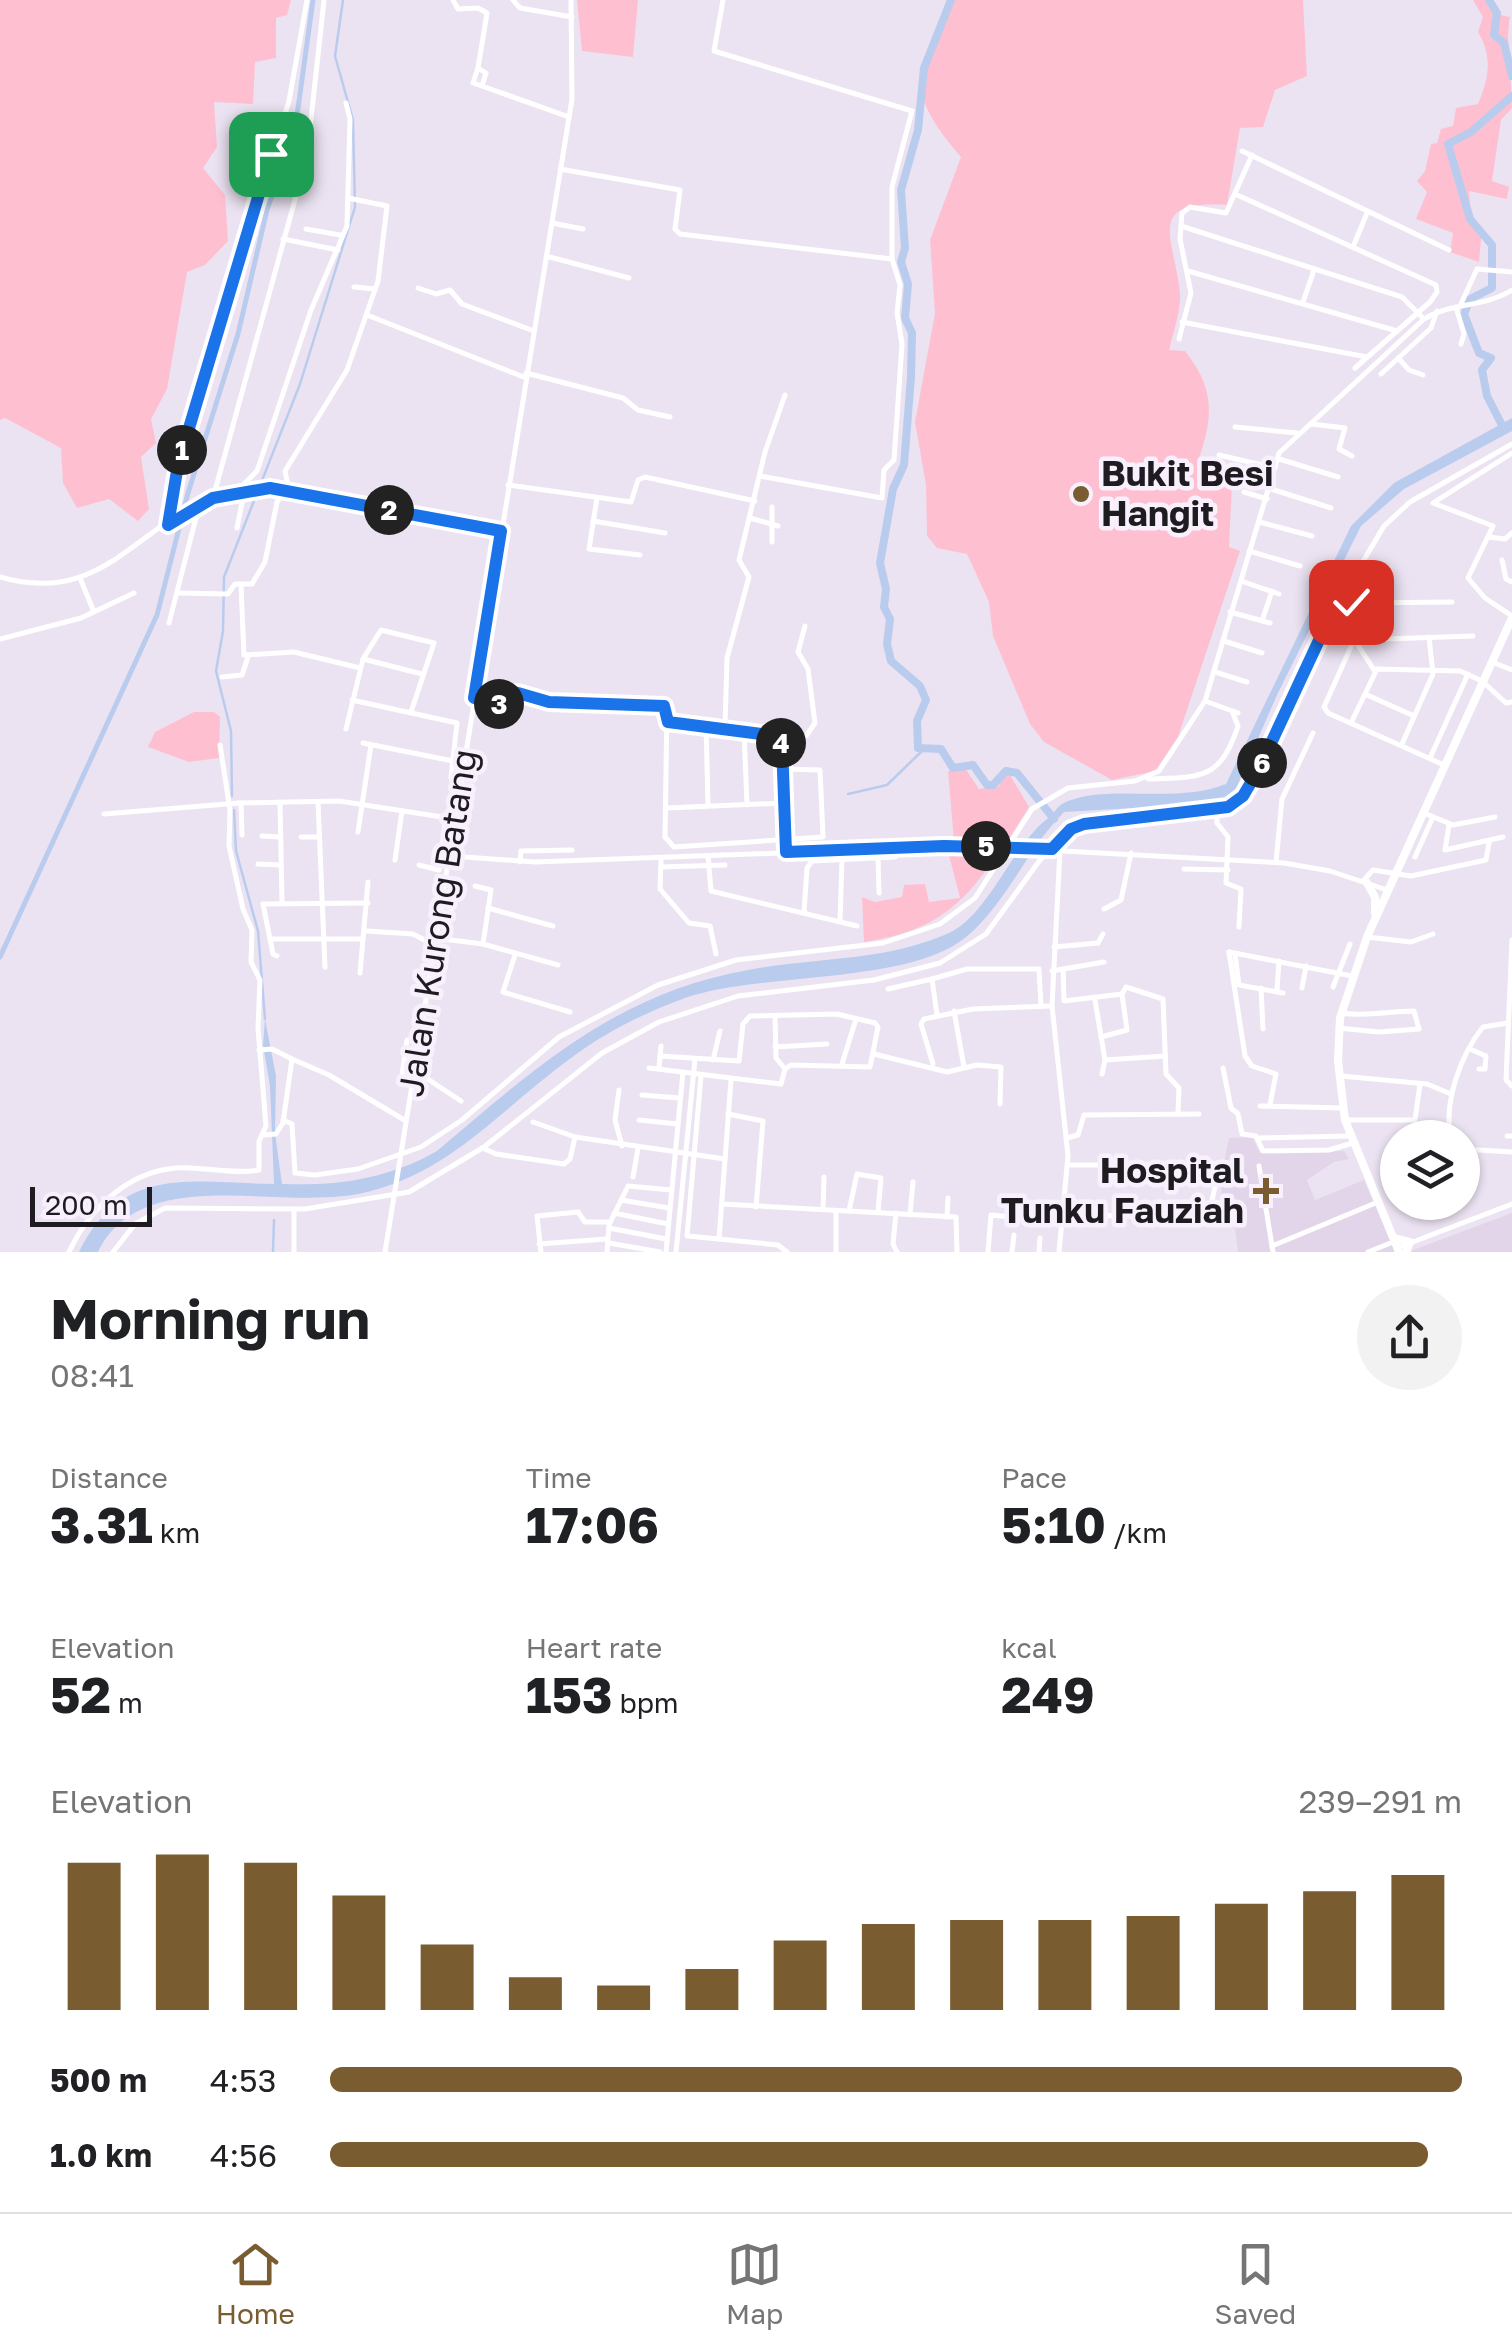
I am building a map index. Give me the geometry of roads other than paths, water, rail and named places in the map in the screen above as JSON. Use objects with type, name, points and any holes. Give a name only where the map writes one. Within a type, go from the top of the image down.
[{"type":"main road","points":[[1398,1246],[1345,1120],[1338,1076],[1338,1028],[1367,936],[1395,873],[1429,815],[1444,764],[1512,617]]},
{"type":"main road","points":[[1365,882],[1374,897],[1376,918]]},
{"type":"main road","points":[[1398,1246],[1410,1242]]},
{"type":"main road","points":[[1398,1246],[1410,1242]]},
{"type":"street","points":[[168,525],[182,450],[289,101],[306,0]]},
{"type":"street","points":[[213,498],[310,141],[324,0]]},
{"type":"street","points":[[453,0],[458,9],[478,8],[488,13],[478,68],[486,72],[482,86],[569,117]]},
{"type":"street","points":[[513,0],[520,8],[572,17]]},
{"type":"street","name":"Jalan Kurong Batang","points":[[384,1252],[575,80],[571,0]]},
{"type":"street","points":[[723,0],[712,42],[716,53],[912,111],[892,187],[892,259],[900,285],[896,313],[902,344],[894,460],[884,470],[882,498],[760,476]]},
{"type":"street","points":[[237,491],[257,471],[311,310],[347,226],[353,198],[346,103]]},
{"type":"street","points":[[1242,151],[1449,250]]},
{"type":"street","points":[[1179,339],[1191,293],[1181,226],[1186,207],[1224,214],[1252,155]]},
{"type":"street","points":[[560,168],[680,190],[675,229],[680,234],[892,259]]},
{"type":"street","points":[[1235,194],[1436,285],[1436,294],[1355,368]]},
{"type":"street","points":[[287,489],[285,471],[342,380],[375,288],[386,206],[353,198]]},
{"type":"street","points":[[1353,247],[1368,213]]},
{"type":"street","points":[[552,224],[583,229]]},
{"type":"street","points":[[1181,226],[1402,298],[1424,319]]},
{"type":"street","points":[[306,228],[340,235]]},
{"type":"street","points":[[283,239],[338,250]]},
{"type":"street","points":[[546,256],[629,278]]},
{"type":"street","points":[[1303,302],[1314,270]]},
{"type":"street","points":[[1188,271],[1396,331]]},
{"type":"street","points":[[1461,344],[1464,334],[1460,307],[1474,272],[1512,272]]},
{"type":"street","points":[[354,286],[375,288]]},
{"type":"street","points":[[418,288],[434,294],[450,290],[462,304],[534,331]]},
{"type":"street","points":[[1145,779],[1159,772],[1204,701],[1284,446],[1424,319],[1437,311],[1473,307],[1512,290]]},
{"type":"street","points":[[1381,374],[1431,328],[1437,311]]},
{"type":"street","points":[[367,315],[526,376],[623,398],[640,412],[670,416]]},
{"type":"street","points":[[1182,322],[1368,357]]},
{"type":"street","points":[[1398,358],[1409,370],[1424,375]]},
{"type":"street","points":[[725,726],[727,658],[749,576],[739,560],[785,395]]},
{"type":"street","points":[[1310,424],[1344,428],[1339,449],[1352,456]]},
{"type":"street","points":[[1235,428],[1300,433]]},
{"type":"street","points":[[114,1252],[135,1224],[165,1208],[294,1209],[395,1196],[429,1183],[482,1147],[566,1078],[660,1022],[738,996],[874,980],[953,956],[986,934],[1071,829],[1084,824],[1217,810],[1236,802],[1250,786],[1320,634],[1393,516],[1512,444]]},
{"type":"street","points":[[1512,454],[1433,503],[1492,525],[1468,573],[1469,581],[1512,617]]},
{"type":"street","points":[[1219,455],[1276,468]]},
{"type":"street","points":[[1278,458],[1338,477]]},
{"type":"street","points":[[508,485],[631,502],[638,480],[645,476],[754,502]]},
{"type":"street","points":[[0,576],[42,583],[80,578],[116,562],[213,498],[251,489],[287,489],[501,531]]},
{"type":"street","points":[[178,593],[222,594],[252,584],[263,566],[278,498],[287,489]]},
{"type":"street","points":[[1270,489],[1331,508]]},
{"type":"street","points":[[236,528],[242,502],[237,491]]},
{"type":"street","points":[[1244,492],[1267,499]]},
{"type":"street","points":[[597,498],[590,549],[640,555]]},
{"type":"street","points":[[168,623],[198,506]]},
{"type":"street","points":[[772,507],[772,542]]},
{"type":"street","points":[[750,518],[778,526]]},
{"type":"street","points":[[593,521],[665,533]]},
{"type":"street","points":[[1259,522],[1312,536]]},
{"type":"street","points":[[1489,537],[1505,540],[1512,533]]},
{"type":"street","points":[[1248,552],[1300,566]]},
{"type":"street","points":[[1502,560],[1506,579],[1512,582]]},
{"type":"street","points":[[80,578],[94,612]]},
{"type":"street","points":[[1241,581],[1276,592],[1262,620]]},
{"type":"street","points":[[241,585],[243,651],[248,656],[294,652],[360,668]]},
{"type":"street","points":[[0,639],[94,612],[134,593]]},
{"type":"street","points":[[1340,598],[1358,603],[1452,602]]},
{"type":"street","points":[[1230,612],[1270,622]]},
{"type":"street","points":[[668,722],[725,726],[779,737],[806,736],[814,723],[808,669],[798,652],[805,626]]},
{"type":"street","points":[[346,728],[360,668],[381,630],[427,639],[434,645],[411,712]]},
{"type":"street","points":[[1320,634],[1352,641],[1362,637],[1473,636]]},
{"type":"street","points":[[1402,744],[1432,670],[1429,637]]},
{"type":"street","points":[[1224,641],[1262,653]]},
{"type":"street","points":[[1352,641],[1374,670]]},
{"type":"street","points":[[1352,641],[1324,707],[1328,714],[1444,764]]},
{"type":"street","points":[[222,677],[242,675],[248,656]]},
{"type":"street","points":[[363,660],[422,674]]},
{"type":"street","points":[[1492,662],[1512,670]]},
{"type":"street","points":[[1374,670],[1468,674],[1506,703],[1512,702]]},
{"type":"street","points":[[1351,722],[1374,670]]},
{"type":"street","points":[[1215,672],[1248,682]]},
{"type":"street","points":[[1430,758],[1468,674]]},
{"type":"street","points":[[474,698],[500,704],[518,693],[549,702],[664,706],[668,722],[665,837],[671,846],[822,838],[825,834],[820,770],[783,770]]},
{"type":"street","points":[[1365,694],[1414,716]]},
{"type":"street","points":[[352,700],[459,725],[451,778]]},
{"type":"street","points":[[283,1120],[292,1124],[295,1173],[315,1175],[358,1169],[402,1157],[462,1120],[559,1037],[636,993],[736,960],[883,943],[927,929],[969,905],[1032,809],[1046,800],[1077,786],[1208,773],[1226,762],[1238,726],[1235,712],[1204,701]]},
{"type":"street","points":[[706,724],[708,806]]},
{"type":"street","points":[[744,730],[747,805]]},
{"type":"street","points":[[1276,862],[1282,799],[1313,733]]},
{"type":"street","points":[[779,737],[786,852]]},
{"type":"street","points":[[220,744],[229,846],[243,909],[252,930],[251,962],[260,980],[261,1050],[270,1134]]},
{"type":"street","points":[[358,832],[367,744],[464,762]]},
{"type":"street","points":[[280,802],[282,902]]},
{"type":"street","points":[[318,802],[326,967]]},
{"type":"street","points":[[104,814],[228,804],[318,802],[359,804],[454,819]]},
{"type":"street","points":[[666,808],[784,803]]},
{"type":"street","points":[[240,804],[242,835]]},
{"type":"street","points":[[1217,810],[1217,823],[1228,837],[1226,883],[1241,889],[1240,927]]},
{"type":"street","points":[[395,860],[402,811]]},
{"type":"street","points":[[1414,857],[1429,815],[1449,825],[1495,816]]},
{"type":"street","points":[[419,866],[439,870],[446,818]]},
{"type":"street","points":[[1449,825],[1445,850],[1490,844],[1504,837]]},
{"type":"street","points":[[262,836],[280,837]]},
{"type":"street","points":[[301,837],[319,837]]},
{"type":"street","points":[[1365,882],[1373,870],[1416,876],[1486,860],[1490,844]]},
{"type":"street","points":[[450,856],[520,862],[1010,847],[1276,862],[1310,866],[1388,890]]},
{"type":"street","points":[[1056,849],[1052,1006],[1068,1165],[1059,1252]]},
{"type":"street","points":[[520,862],[521,851],[572,850]]},
{"type":"street","points":[[840,921],[842,850]]},
{"type":"street","points":[[1104,909],[1121,900],[1131,853]]},
{"type":"street","points":[[708,856],[710,891],[857,926]]},
{"type":"street","points":[[1197,869],[1198,856]]},
{"type":"street","points":[[804,912],[808,864],[842,858],[895,857]]},
{"type":"street","points":[[660,858],[661,891],[689,923],[710,926],[716,954]]},
{"type":"street","points":[[878,858],[879,893]]},
{"type":"street","points":[[258,864],[281,865]]},
{"type":"street","points":[[661,867],[725,865]]},
{"type":"street","points":[[1184,869],[1228,870]]},
{"type":"street","points":[[446,940],[456,881]]},
{"type":"street","points":[[360,974],[368,882]]},
{"type":"street","points":[[475,886],[491,890],[483,944]]},
{"type":"street","points":[[278,956],[272,954],[262,906],[282,902],[368,902]]},
{"type":"street","points":[[488,908],[554,926]]},
{"type":"street","points":[[366,931],[413,934],[435,942],[483,944],[558,965]]},
{"type":"street","points":[[1054,947],[1098,943],[1104,934]]},
{"type":"street","points":[[1367,936],[1411,942],[1433,934]]},
{"type":"street","points":[[270,939],[363,939]]},
{"type":"street","points":[[1509,1083],[1512,940]]},
{"type":"street","points":[[1333,988],[1350,944]]},
{"type":"street","points":[[1270,1104],[1276,1074],[1252,1066],[1243,1048],[1229,952],[1352,976]]},
{"type":"street","points":[[515,954],[503,992],[570,1012]]},
{"type":"street","points":[[1234,955],[1239,985],[1280,992],[1279,962]]},
{"type":"street","points":[[1052,970],[1104,962]]},
{"type":"street","points":[[1302,988],[1306,966]]},
{"type":"street","points":[[888,989],[967,969],[1039,968],[1041,1006]]},
{"type":"street","points":[[1062,970],[1062,1000],[1096,1000],[1122,994]]},
{"type":"street","points":[[932,979],[938,1015]]},
{"type":"street","points":[[1101,1037],[1127,1030],[1122,994],[1126,988],[1134,987],[1164,999],[1167,1079],[1179,1088],[1178,1114]]},
{"type":"street","points":[[1262,988],[1263,1029]]},
{"type":"street","points":[[1096,1000],[1104,1060],[1102,1074]]},
{"type":"street","points":[[842,1064],[864,1006]]},
{"type":"street","points":[[933,1064],[922,1020],[954,1011],[1052,1006]]},
{"type":"street","points":[[954,1011],[964,1067]]},
{"type":"street","points":[[1338,1028],[1379,1032],[1419,1027],[1414,1011],[1378,1011],[1363,1017],[1341,1013]]},
{"type":"street","points":[[660,1056],[740,1060],[747,1017],[837,1014],[878,1026],[870,1068],[842,1064],[784,1070]]},
{"type":"street","points":[[648,1068],[780,1084],[784,1070],[774,1046],[775,1017]]},
{"type":"street","points":[[1448,1120],[1451,1094],[1482,1028],[1508,1023]]},
{"type":"street","points":[[713,1060],[720,1031]]},
{"type":"street","points":[[402,1075],[407,1040]]},
{"type":"street","points":[[774,1046],[827,1044]]},
{"type":"street","points":[[659,1069],[661,1046]]},
{"type":"street","points":[[261,1050],[272,1049],[330,1075],[406,1122]]},
{"type":"street","points":[[1470,1049],[1486,1056],[1485,1069],[1479,1068]]},
{"type":"street","points":[[405,1050],[417,1052]]},
{"type":"street","points":[[874,1054],[939,1070],[1003,1068],[1000,1104]]},
{"type":"street","points":[[420,1089],[426,1055]]},
{"type":"street","points":[[1104,1060],[1167,1056]]},
{"type":"street","points":[[688,1236],[695,1059]]},
{"type":"street","points":[[70,1252],[99,1207],[132,1181],[173,1168],[258,1172],[259,1140],[283,1120],[292,1060]]},
{"type":"street","points":[[1223,1068],[1231,1108],[1239,1116],[1242,1134],[1259,1138],[1352,1140]]},
{"type":"street","points":[[414,1070],[461,1101]]},
{"type":"street","points":[[666,1239],[585,1222],[578,1212],[539,1216],[534,1223],[540,1248],[608,1241],[663,1252],[666,1239],[668,1224],[676,1152],[682,1072]]},
{"type":"street","points":[[676,1252],[684,1154],[697,1076]]},
{"type":"street","points":[[1338,1076],[1420,1084],[1451,1094]]},
{"type":"street","points":[[719,1239],[732,1080]]},
{"type":"street","points":[[1345,1120],[1415,1120],[1420,1084]]},
{"type":"street","points":[[619,1090],[615,1120],[622,1146]]},
{"type":"street","points":[[642,1095],[679,1098]]},
{"type":"street","points":[[1260,1106],[1342,1108]]},
{"type":"street","points":[[728,1114],[763,1120],[756,1207]]},
{"type":"street","points":[[1067,1138],[1078,1135],[1084,1115],[1198,1114]]},
{"type":"street","points":[[639,1120],[678,1124]]},
{"type":"street","points":[[533,1122],[622,1146],[725,1159]]},
{"type":"street","points":[[482,1147],[496,1154],[564,1164],[570,1159],[575,1136]]},
{"type":"street","points":[[1259,1138],[1264,1151],[1329,1150],[1352,1140]]},
{"type":"street","points":[[634,1177],[638,1148]]},
{"type":"street","points":[[1480,1150],[1512,1152]]},
{"type":"street","points":[[1068,1165],[1209,1166]]},
{"type":"street","points":[[1259,1166],[1273,1249],[1378,1202]]},
{"type":"street","points":[[849,1211],[857,1174],[880,1178],[878,1212]]},
{"type":"street","points":[[823,1208],[824,1176]]},
{"type":"street","points":[[910,1214],[913,1182]]},
{"type":"street","points":[[607,1252],[609,1225],[632,1184],[671,1190]]},
{"type":"street","points":[[988,1252],[991,1215],[1063,1219],[1208,1217],[1216,1184]]},
{"type":"street","points":[[946,1217],[948,1198]]},
{"type":"street","points":[[621,1200],[669,1208]]},
{"type":"street","points":[[722,1204],[946,1217],[959,1220],[957,1252]]},
{"type":"street","points":[[1410,1242],[1512,1204]]},
{"type":"street","points":[[294,1209],[294,1252]]},
{"type":"street","points":[[836,1210],[836,1252]]},
{"type":"street","points":[[896,1213],[893,1244],[897,1252]]},
{"type":"street","points":[[614,1214],[668,1224]]},
{"type":"street","points":[[678,1235],[778,1245],[787,1252]]},
{"type":"street","points":[[1012,1252],[1014,1235]]},
{"type":"street","points":[[1039,1252],[1040,1238]]},
{"type":"street","points":[[1368,1252],[1398,1246]]},
{"type":"water","points":[[1512,418],[1512,431],[1404,489],[1361,526],[1277,695],[1235,791],[1227,799],[1176,806],[1173,813],[1168,806],[1064,812],[980,924],[940,952],[871,971],[716,990],[655,1010],[584,1049],[477,1135],[401,1181],[337,1197],[182,1198],[148,1207],[119,1224],[98,1252],[79,1252],[116,1204],[138,1192],[187,1182],[274,1184],[270,1086],[263,1045],[265,1019],[276,1076],[275,1133],[282,1184],[343,1182],[381,1174],[437,1151],[544,1063],[618,1015],[658,996],[748,970],[875,954],[949,933],[976,911],[1034,831],[1064,803],[1085,796],[1187,793],[1226,784],[1351,526],[1394,483]]},
{"type":"waterway","points":[[0,957],[157,615],[188,493],[238,334],[267,210],[295,130],[313,0]]},
{"type":"waterway","points":[[232,796],[231,731],[216,671],[223,631],[224,577],[300,384],[355,207],[353,120],[335,56],[343,0]]},
{"type":"waterway","points":[[951,0],[924,68],[918,130],[901,190],[905,248],[901,262],[908,284],[905,318],[912,333],[911,377],[904,465],[893,489],[880,563],[886,589],[884,607],[890,619],[887,644],[891,661],[920,686],[926,700],[917,721],[918,748],[941,749],[953,768],[973,765],[987,785],[993,785],[1006,771],[1017,773],[1054,819]]},
{"type":"waterway","points":[[1489,0],[1497,13],[1494,35],[1504,43],[1512,76]]},
{"type":"waterway","points":[[1504,429],[1487,396],[1482,370],[1491,358],[1479,353],[1464,314],[1470,299],[1492,288],[1492,245],[1470,219],[1448,144],[1471,132],[1512,96]]},
{"type":"waterway","points":[[848,794],[887,785],[922,751]]},
{"type":"waterway","points":[[234,810],[236,851],[258,931],[265,1019]]},
{"type":"waterway","points":[[273,1252],[274,1220]]},
{"type":"place","name":"Bukit Besi Hangit","points":[[1081,494]]},
{"type":"place","name":"Hospital Tunku Fauziah","points":[[1266,1191]]}]
